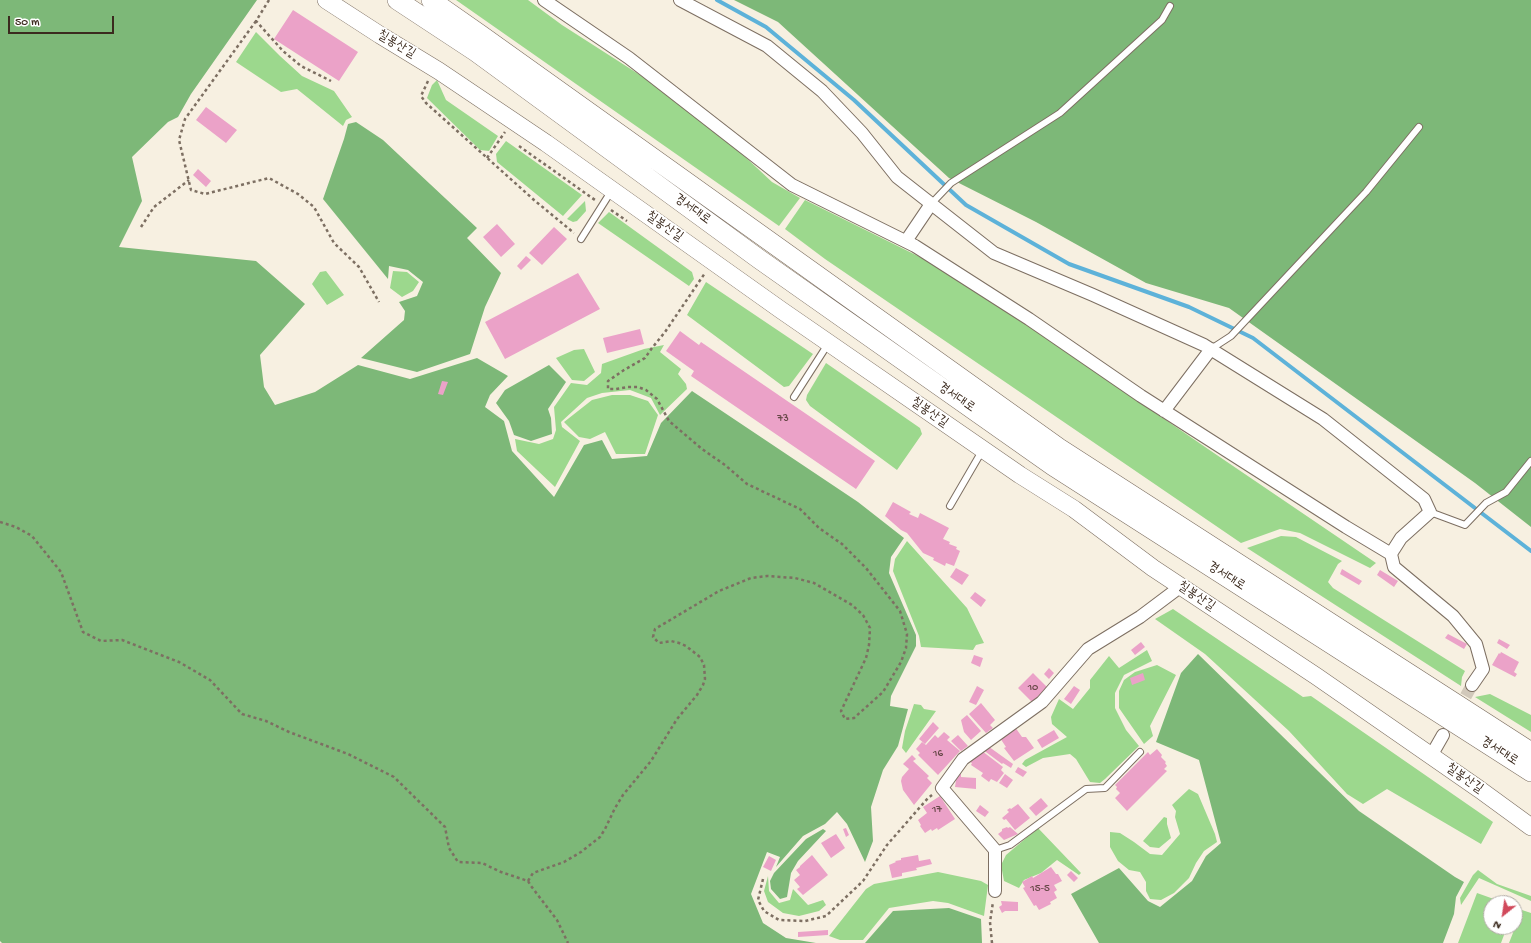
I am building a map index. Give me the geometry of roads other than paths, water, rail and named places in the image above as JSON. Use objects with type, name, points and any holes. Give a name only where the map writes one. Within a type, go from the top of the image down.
[{"type":"main road","name":"경서대로","points":[[396,0],[476,52],[759,260],[1053,466],[1531,772]]},
{"type":"main road","name":"경서대로","points":[[431,0],[1059,448],[1531,752]]},
{"type":"street","name":"칠봉산길","points":[[326,0],[434,68],[513,121],[983,450],[1074,509],[1180,587],[1316,676],[1531,827]]},
{"type":"street","points":[[544,0],[629,58],[792,185],[906,241],[1030,319],[1164,411],[1346,527],[1392,554]]},
{"type":"street","points":[[680,0],[767,46],[822,91],[862,133],[897,177],[994,253],[1093,295],[1211,349],[1323,419],[1424,499],[1430,512],[1401,538],[1392,554],[1394,567],[1453,616],[1476,644],[1483,669],[1472,685]]},
{"type":"street","points":[[906,241],[932,204]]},
{"type":"street","points":[[1164,411],[1211,349]]},
{"type":"street","points":[[995,892],[995,850],[942,788],[963,758],[1042,702],[1088,649],[1140,617],[1180,587]]},
{"type":"street","points":[[1431,756],[1443,735]]},
{"type":"lane","points":[[932,204],[951,183],[1060,113],[1162,20],[1170,6]]},
{"type":"lane","points":[[1211,349],[1231,336],[1366,192],[1419,127]]},
{"type":"lane","points":[[582,237],[612,190]]},
{"type":"lane","points":[[794,397],[829,343]]},
{"type":"lane","points":[[950,506],[983,450]]},
{"type":"lane","points":[[1430,512],[1465,525],[1486,503],[1506,492],[1531,461]]},
{"type":"lane","points":[[995,850],[1010,845],[1086,789],[1105,788],[1140,752]]},
{"type":"waterway","points":[[717,0],[766,27],[854,100],[966,205],[1069,264],[1189,307],[1253,338],[1531,551]]},
{"type":"tunnel","points":[[1457,712],[1472,685]]}]
